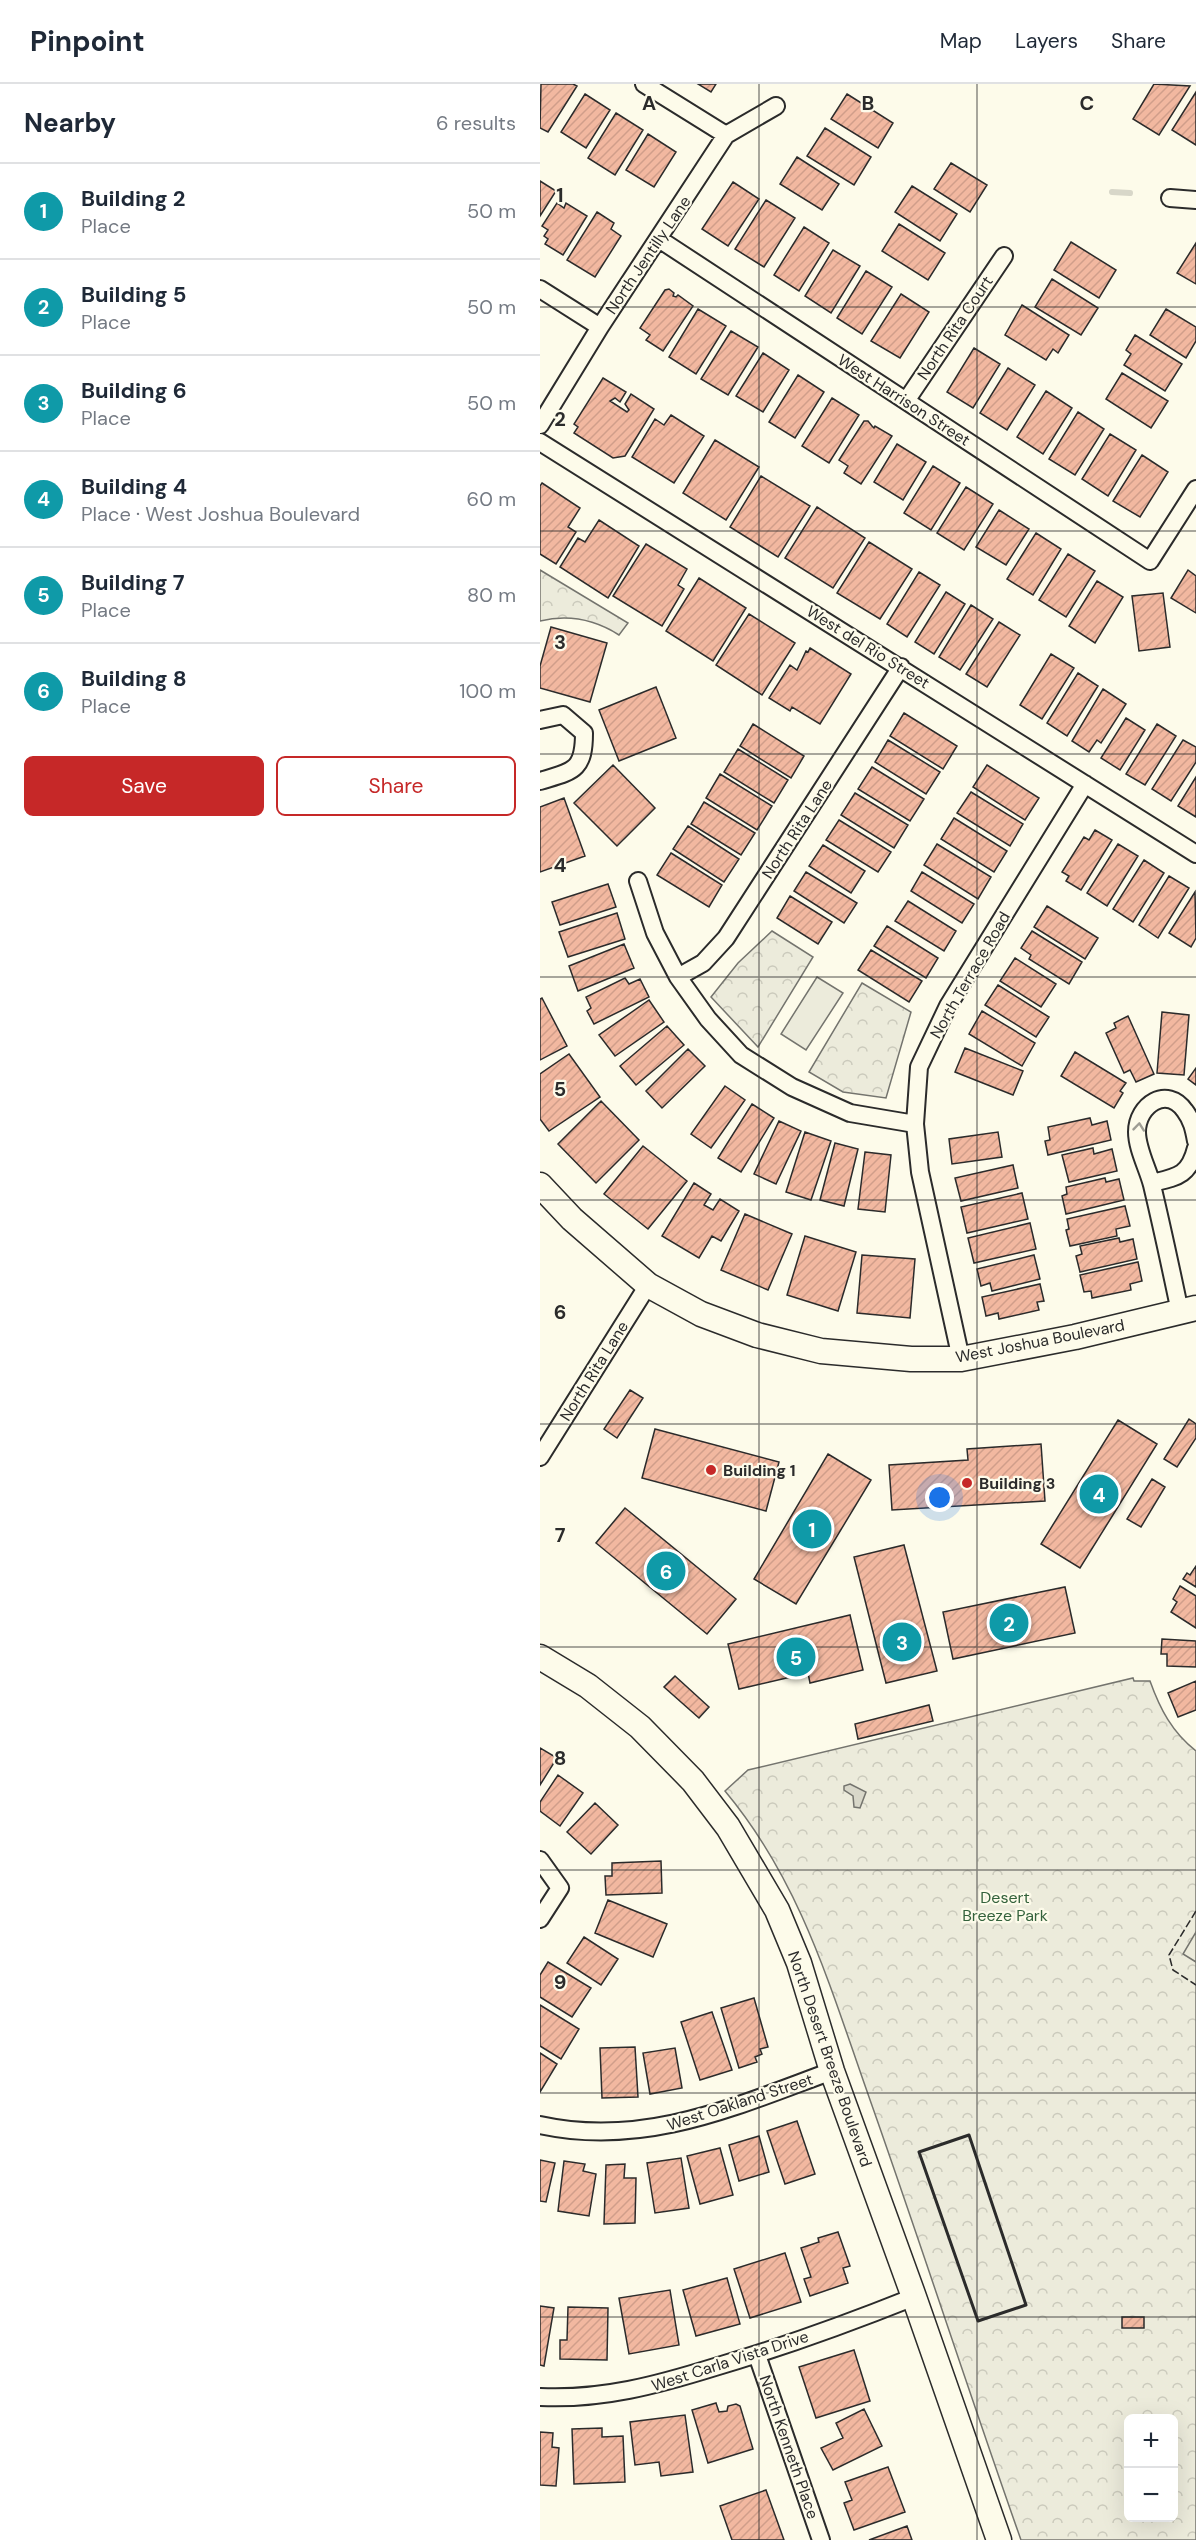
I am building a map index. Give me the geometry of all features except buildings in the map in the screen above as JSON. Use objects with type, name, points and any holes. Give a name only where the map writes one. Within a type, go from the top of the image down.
[{"type":"street","points":[[644,84],[726,135]]},
{"type":"street","name":"North Jentilly Lane","points":[[540,426],[600,327],[726,135],[776,106]]},
{"type":"street","points":[[1170,198],[1196,200]]},
{"type":"street","name":"West Harrison Street","points":[[659,240],[1150,561],[1196,489]]},
{"type":"street","name":"North Rita Court","points":[[906,401],[1004,256]]},
{"type":"street","points":[[540,289],[600,327]]},
{"type":"street","name":"West del Rio Street","points":[[540,442],[1196,854]]},
{"type":"street","name":"North Rita Lane","points":[[678,977],[703,963],[726,938],[901,667]]},
{"type":"street","points":[[540,720],[563,715],[584,733],[584,754],[570,772],[540,781]]},
{"type":"street","name":"North Terrace Road","points":[[961,1359],[920,1172],[915,1124],[919,1067],[948,1006],[1085,784]]},
{"type":"street","points":[[639,881],[655,933],[678,977],[708,1019],[741,1055],[792,1088],[850,1113],[915,1124]]},
{"type":"street","points":[[1188,1310],[1137,1134],[1139,1119],[1148,1104],[1160,1098],[1174,1101],[1185,1110],[1193,1125],[1196,1141]]},
{"type":"street","points":[[1152,1183],[1177,1177],[1188,1169],[1196,1148]]},
{"type":"street","name":"West Joshua Boulevard","points":[[540,1185],[572,1219],[648,1285],[701,1314],[757,1335],[821,1351],[911,1359],[961,1359],[1075,1337],[1188,1310]]},
{"type":"street","name":"North Rita Lane","points":[[540,1457],[648,1285]]},
{"type":"street","name":"North Desert Breeze Boulevard","points":[[540,1657],[588,1686],[640,1726],[693,1781],[728,1827],[777,1910],[799,1963],[832,2072],[999,2540]]},
{"type":"street","points":[[540,1860],[560,1888],[540,1918]]},
{"type":"street","name":"West Oakland Street","points":[[540,2125],[601,2133],[651,2129],[714,2113],[832,2072]]},
{"type":"street","name":"West Carla Vista Drive","points":[[540,2397],[612,2394],[651,2386],[757,2355],[914,2297]]},
{"type":"street","name":"North Kenneth Place","points":[[757,2355],[821,2540]]},
{"type":"green space","points":[[540,570],[628,623],[619,635],[600,625],[581,619],[561,618],[540,621]]},
{"type":"green space","points":[[772,931],[813,957],[758,1047],[711,997],[738,963]]},
{"type":"green space","points":[[817,977],[843,993],[806,1050],[781,1034]]},
{"type":"green space","points":[[862,983],[911,1012],[886,1098],[843,1092],[809,1072]]},
{"type":"green space","name":"Desert Breeze Park","points":[[1133,1678],[1134,1681],[1150,1681],[1168,1719],[1180,1736],[1196,1751],[1196,2540],[1021,2540],[888,2152],[811,1937],[774,1862],[725,1791],[748,1770]]},
{"type":"green space","points":[[1196,1932],[1196,1962],[1183,1954]]},
{"type":"shaded area","points":[[850,1784],[866,1792],[860,1808],[854,1807],[853,1796],[844,1790],[844,1786]]},
{"type":"waterway","points":[[1112,192],[1130,193]]},
{"type":"fence","points":[[1196,1911],[1169,1955],[1173,1970],[1196,1985]]},
{"type":"wall","points":[[969,2135],[1026,2305],[978,2321],[919,2152],[969,2135]]},
{"type":"place","name":"Building 1","points":[[711,1470]]},
{"type":"place","name":"Building 3","points":[[967,1483]]},
{"type":"place","name":"Building 4","points":[[1099,1494]]},
{"type":"place","name":"Building 2","points":[[812,1529]]},
{"type":"place","name":"Building 8","points":[[666,1571]]},
{"type":"place","name":"Building 5","points":[[1009,1623]]},
{"type":"place","name":"Building 6","points":[[902,1642]]},
{"type":"place","name":"Building 7","points":[[796,1657]]}]
